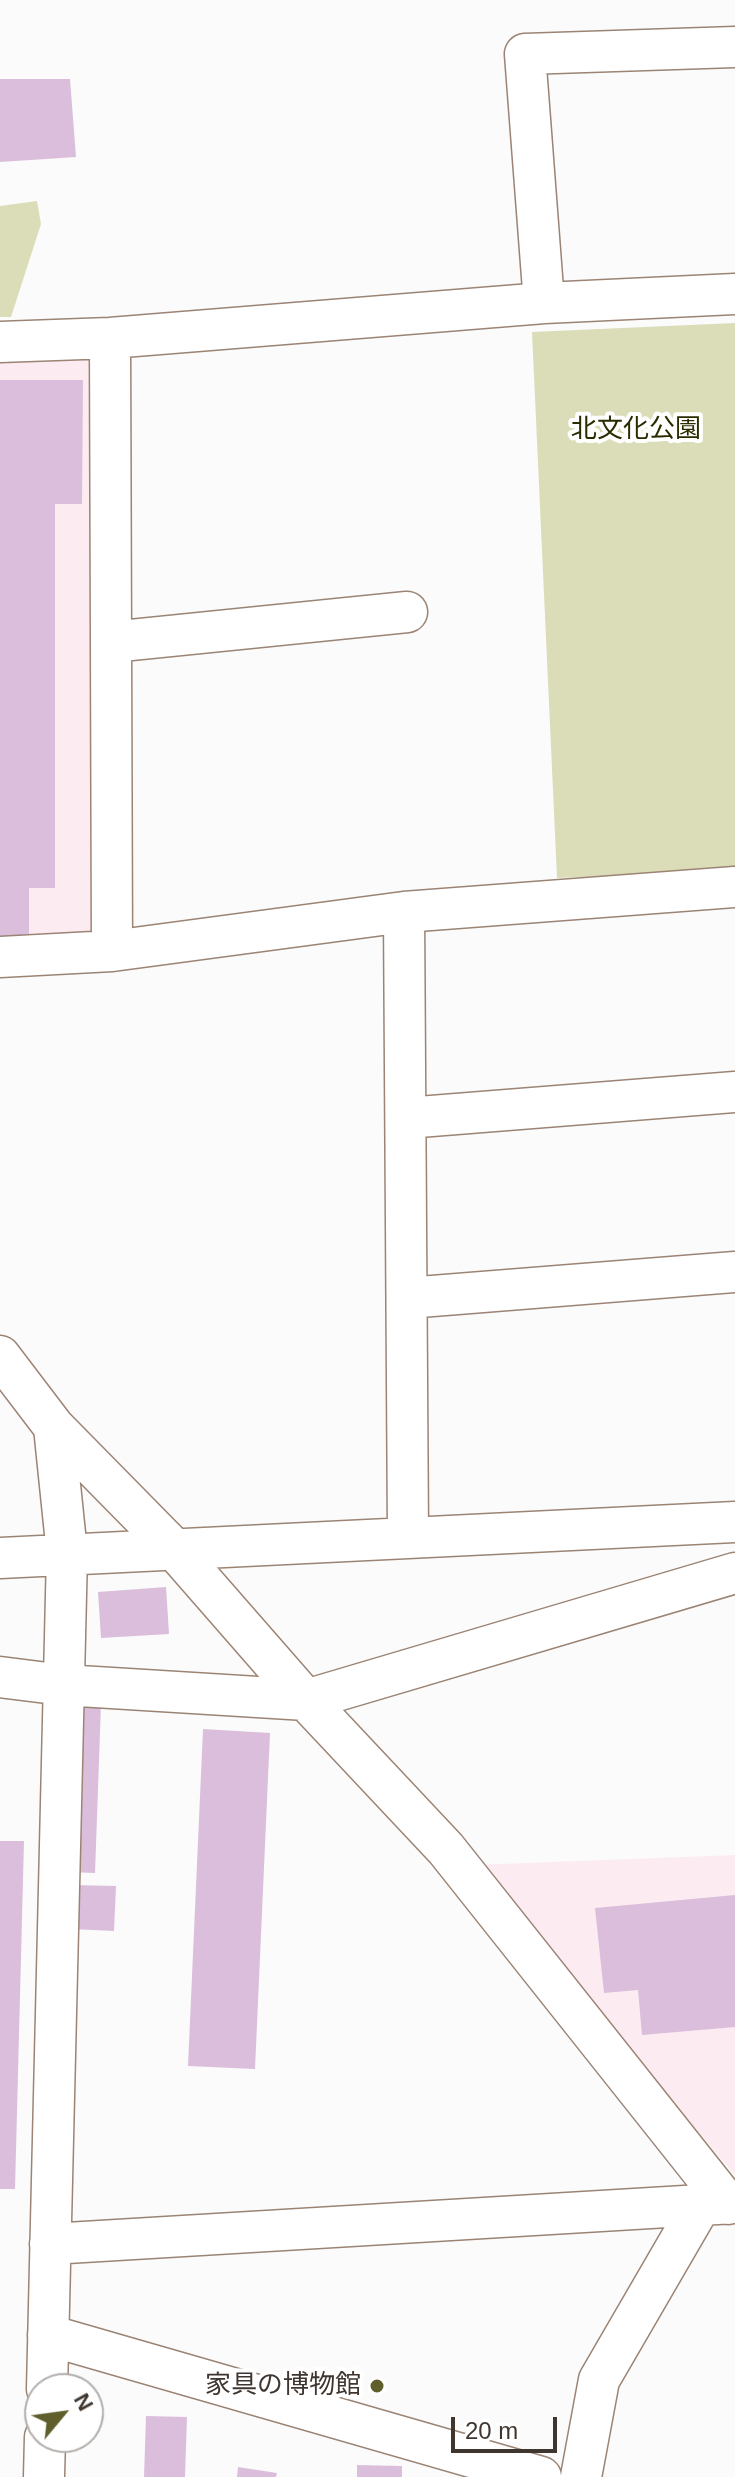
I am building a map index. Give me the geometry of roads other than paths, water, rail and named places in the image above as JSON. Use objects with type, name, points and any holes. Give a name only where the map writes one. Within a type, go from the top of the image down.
[{"type":"street","points":[[544,303],[525,54],[735,47]]},
{"type":"street","points":[[0,342],[110,338],[544,303],[735,294]]},
{"type":"street","points":[[110,338],[112,951]]},
{"type":"street","points":[[111,642],[407,612]]},
{"type":"street","points":[[0,957],[112,951],[404,912],[735,887]]},
{"type":"street","points":[[404,912],[408,1536]]},
{"type":"street","points":[[406,1118],[735,1092]]},
{"type":"street","points":[[407,1298],[735,1272]]},
{"type":"street","points":[[0,1356],[54,1427],[175,1550],[306,1700],[446,1849],[721,2204]]},
{"type":"street","points":[[47,2373],[67,1553],[54,1427]]},
{"type":"street","points":[[0,1558],[735,1522]]},
{"type":"street","points":[[0,1677],[63,1685],[306,1700],[735,1573]]},
{"type":"street","points":[[50,2244],[721,2204]]},
{"type":"street","points":[[581,2477],[599,2380],[721,2204]]},
{"type":"street","points":[[48,2335],[541,2477]]},
{"type":"street","points":[[44,2477],[45,2453]]},
{"type":"place","name":"家具の博物館","points":[[377,2386]]},
{"type":"park label","name":"北文化公園","points":[[636,430]]}]
